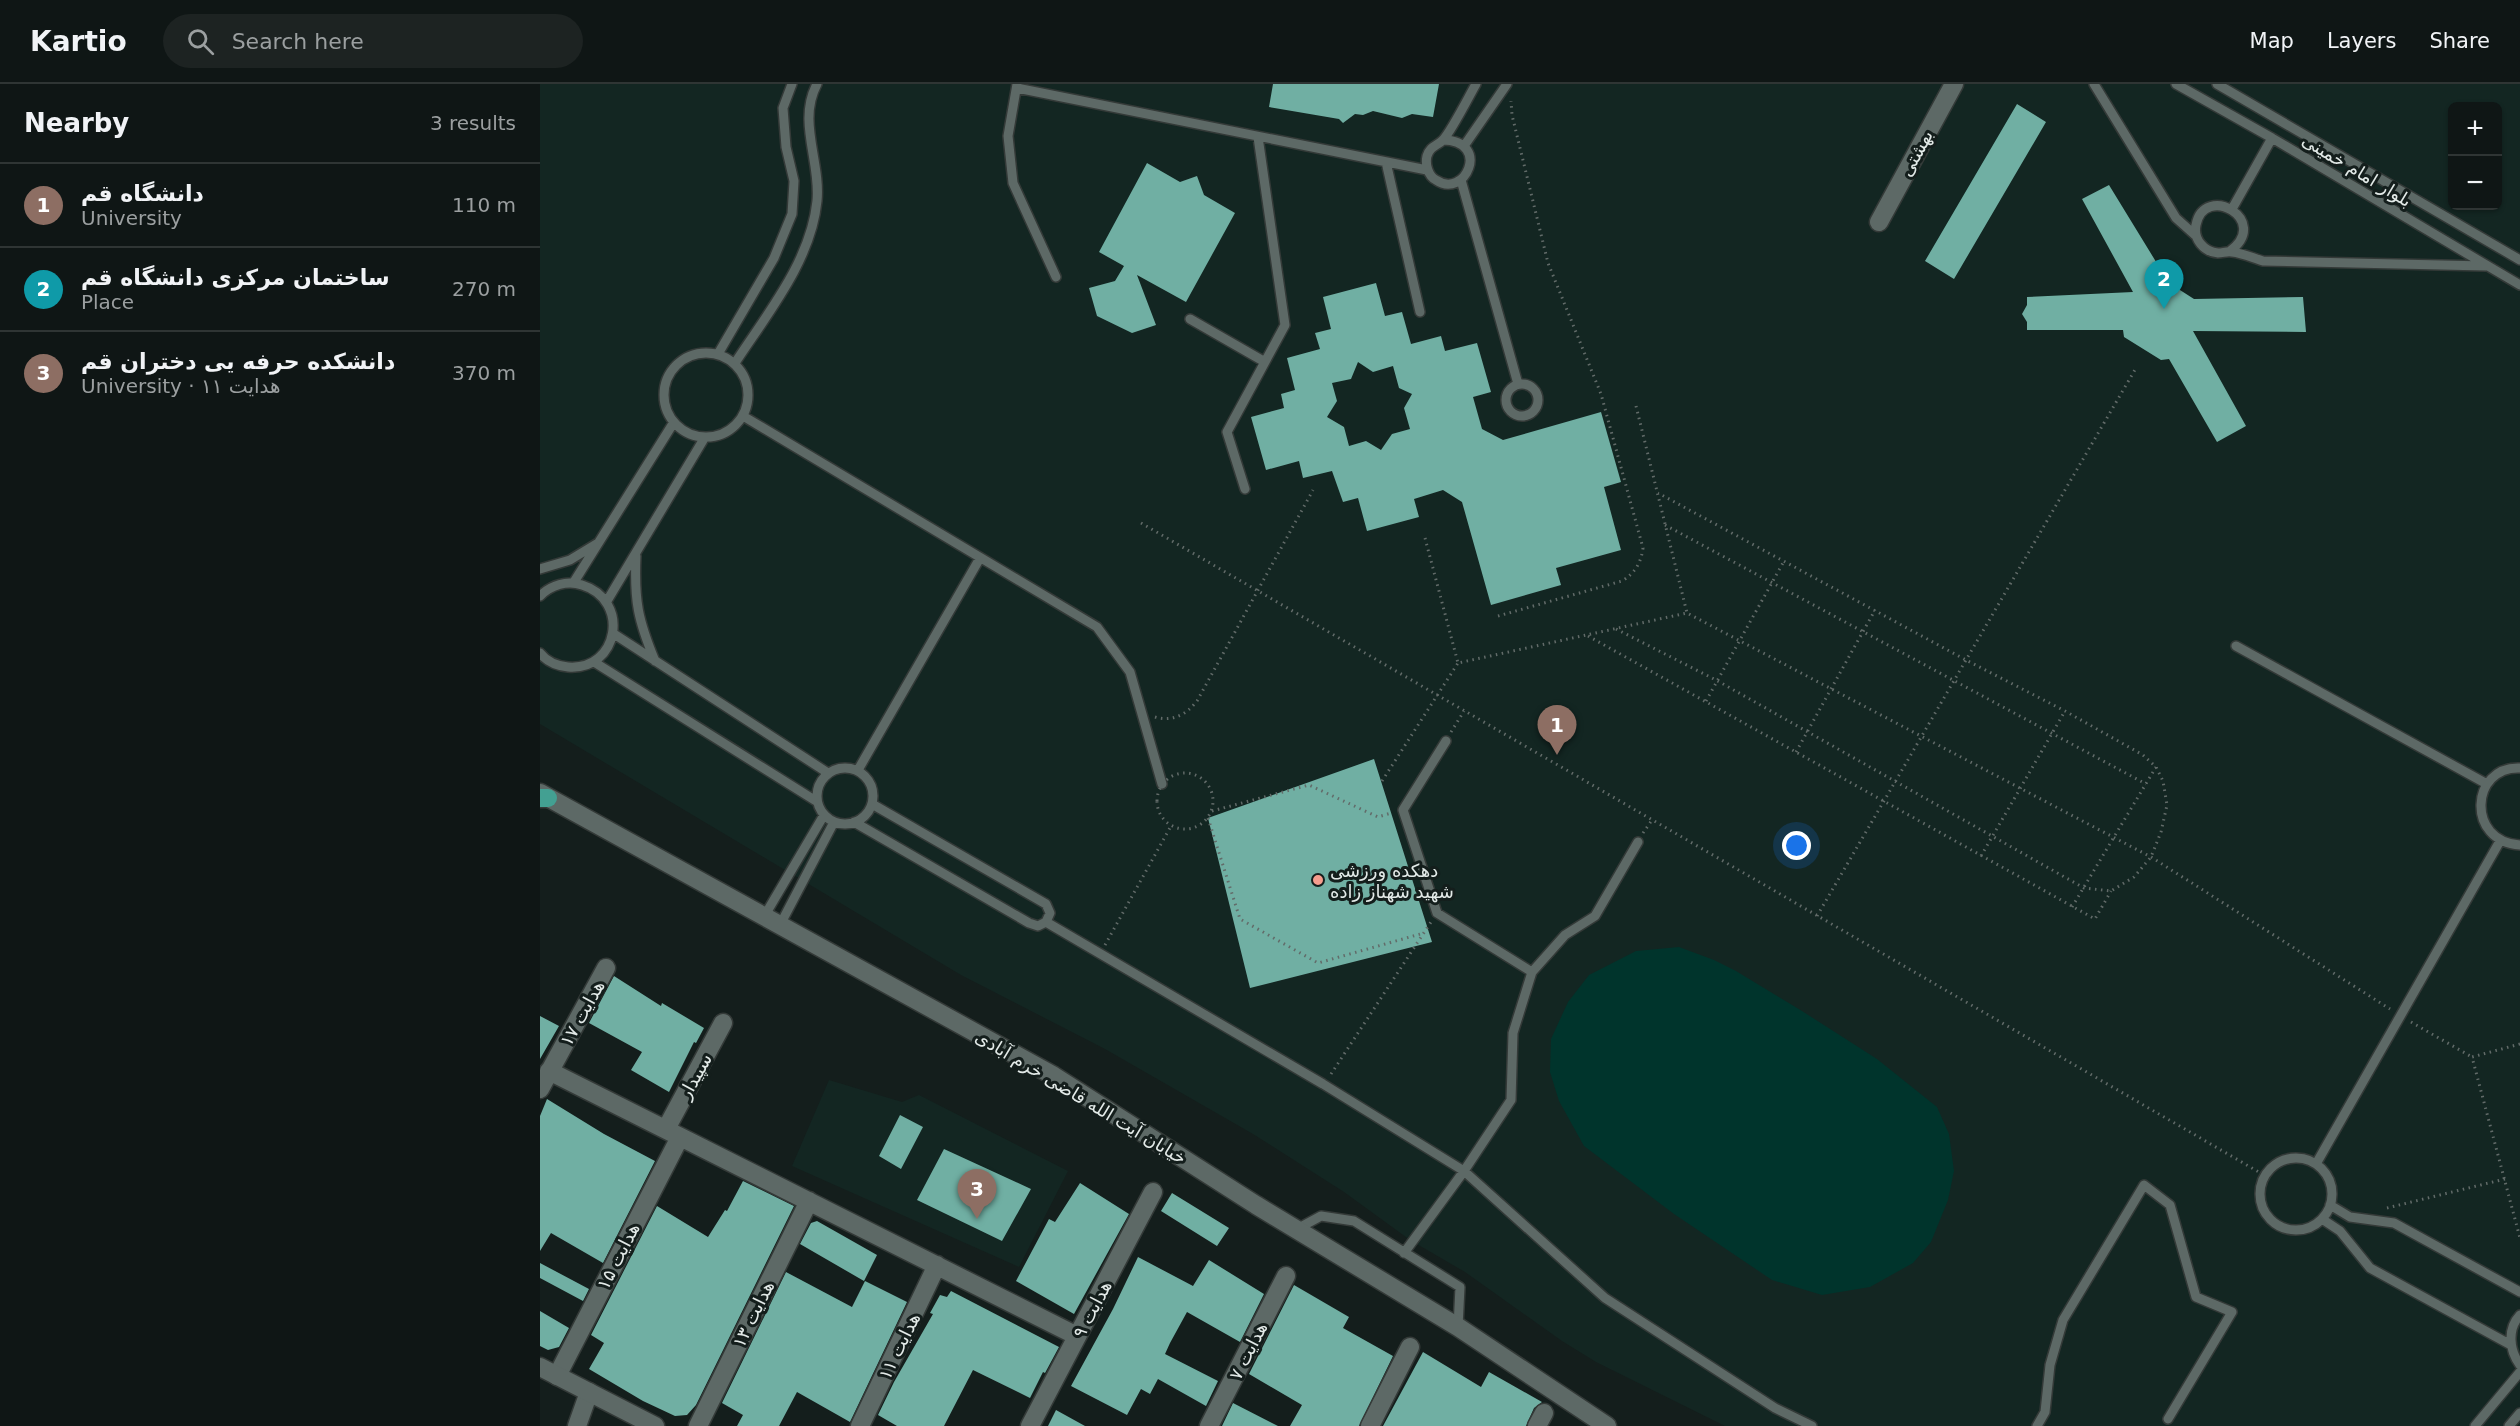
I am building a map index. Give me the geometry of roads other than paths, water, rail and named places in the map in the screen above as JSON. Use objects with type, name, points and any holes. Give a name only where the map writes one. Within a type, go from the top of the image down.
[{"type":"street","name":"بهشتی","points":[[1879,222],[1954,84]]},
{"type":"street","name":"خیابان آیت الله قاضی خرم آبادی","points":[[543,796],[1054,1076],[1458,1328],[1607,1426]]},
{"type":"street","name":"هدایت ۱۷","points":[[540,1089],[606,968]]},
{"type":"street","name":"سپیدار","points":[[673,1133],[723,1023]]},
{"type":"street","points":[[549,1071],[1077,1336]]},
{"type":"street","name":"هدایت ۱۵","points":[[557,1376],[673,1133]]},
{"type":"street","name":"هدایت ۹","points":[[1030,1426],[1154,1192]]},
{"type":"street","name":"هدایت ۱۳","points":[[698,1426],[809,1201]]},
{"type":"street","name":"هدایت ۱۱","points":[[860,1426],[937,1265]]},
{"type":"street","name":"هدایت ۷","points":[[1209,1426],[1286,1276]]},
{"type":"street","points":[[1370,1426],[1410,1347]]},
{"type":"street","points":[[540,1367],[654,1426]]},
{"type":"street","points":[[578,1426],[589,1392]]},
{"type":"lane","points":[[718,354],[774,258],[792,213],[794,182],[786,147],[783,108],[792,84]]},
{"type":"lane","points":[[735,363],[792,273],[813,224],[817,199],[816,172],[808,131],[812,93],[817,84]]},
{"type":"lane","points":[[1443,140],[1454,140],[1464,146],[1469,154],[1470,164],[1467,173],[1461,180],[1449,184],[1436,181],[1428,170],[1426,158],[1432,147],[1443,140],[1476,84]]},
{"type":"lane","points":[[1464,146],[1507,84]]},
{"type":"lane","points":[[2094,84],[2176,218],[2209,251],[2216,253],[2230,251],[2263,261],[2486,266]]},
{"type":"lane","name":"بلوار امام خمینی","points":[[2176,84],[2272,138],[2520,285]]},
{"type":"lane","name":"بلوار امام خمینی","points":[[2217,84],[2520,260]]},
{"type":"lane","points":[[1056,277],[1013,183],[1008,136],[1017,86],[1428,170]]},
{"type":"lane","points":[[1245,489],[1227,432],[1286,325],[1258,136]]},
{"type":"lane","points":[[2232,209],[2272,138]]},
{"type":"lane","points":[[1386,162],[1420,312]]},
{"type":"lane","points":[[1461,180],[1518,384]]},
{"type":"lane","points":[[2195,235],[2197,219],[2202,212],[2217,206],[2232,209],[2241,220],[2243,227],[2240,241],[2230,251]]},
{"type":"lane","points":[[1190,320],[1265,362]]},
{"type":"lane","points":[[696,353],[718,354],[735,363],[746,379],[749,398],[743,416],[727,432],[705,437],[688,433],[674,422],[665,403],[666,382],[678,363],[696,353]]},
{"type":"lane","points":[[743,416],[1097,627],[1130,672],[1162,784]]},
{"type":"lane","points":[[574,582],[674,422]]},
{"type":"lane","points":[[607,601],[705,437]]},
{"type":"lane","points":[[540,569],[570,560],[600,541]]},
{"type":"lane","points":[[636,552],[634,589],[641,626],[655,661]]},
{"type":"lane","points":[[858,770],[980,558]]},
{"type":"lane","points":[[540,595],[557,585],[574,582],[593,588],[607,601],[614,617],[614,634],[607,650],[594,662],[577,668],[558,666],[540,653]]},
{"type":"lane","points":[[614,634],[828,773]]},
{"type":"lane","points":[[2236,646],[2487,784]]},
{"type":"lane","points":[[594,662],[816,801],[824,815],[834,822],[854,822],[1029,923],[1038,926],[1046,922],[1050,913],[1046,904],[872,804]]},
{"type":"lane","points":[[1446,741],[1403,810],[1437,913],[1532,972]]},
{"type":"lane","points":[[816,801],[818,785],[828,773],[842,767],[858,770],[871,785],[872,804],[865,815],[854,822]]},
{"type":"lane","points":[[2520,768],[2504,771],[2487,784],[2482,794],[2481,815],[2492,834],[2500,841],[2520,845]]},
{"type":"lane","points":[[772,920],[824,815]]},
{"type":"lane","points":[[772,920],[834,822]]},
{"type":"lane","points":[[2316,1164],[2500,841]]},
{"type":"lane","points":[[1404,1253],[1464,1171],[1511,1100],[1513,1033],[1532,972],[1564,935],[1595,916],[1638,842]]},
{"type":"lane","points":[[1046,922],[1323,1084],[1464,1171],[1605,1298],[1775,1408],[1812,1426]]},
{"type":"lane","points":[[2288,1158],[2307,1159],[2316,1164],[2328,1178],[2332,1196],[2330,1205],[2322,1219],[2304,1229],[2283,1228],[2274,1222],[2261,1206],[2259,1195],[2264,1175],[2279,1162],[2288,1158]]},
{"type":"lane","points":[[2037,1426],[2045,1412],[2050,1365],[2063,1320],[2144,1185],[2170,1205],[2196,1297],[2232,1312],[2168,1419]]},
{"type":"lane","points":[[2330,1205],[2350,1217],[2394,1223],[2520,1292]]},
{"type":"lane","points":[[1296,1229],[1321,1216],[1354,1221],[1460,1287],[1458,1328]]},
{"type":"lane","points":[[2322,1219],[2340,1231],[2370,1268],[2511,1345]]},
{"type":"lane","points":[[2520,1315],[2511,1332],[2511,1345],[2520,1365]]},
{"type":"lane","points":[[2475,1426],[2520,1372]]},
{"type":"lane","points":[[2509,1426],[2520,1413]]},
{"type":"place","name":"ساختمان مرکزی دانشگاه قم","points":[[2164,309]]},
{"type":"place","name":"دانشگاه قم","points":[[1557,755]]},
{"type":"place","name":"دهکده ورزشی شهید شهناز زاده","points":[[1318,880]]},
{"type":"place","name":"دانشکده حرفه یی دختران قم","points":[[977,1219]]}]
